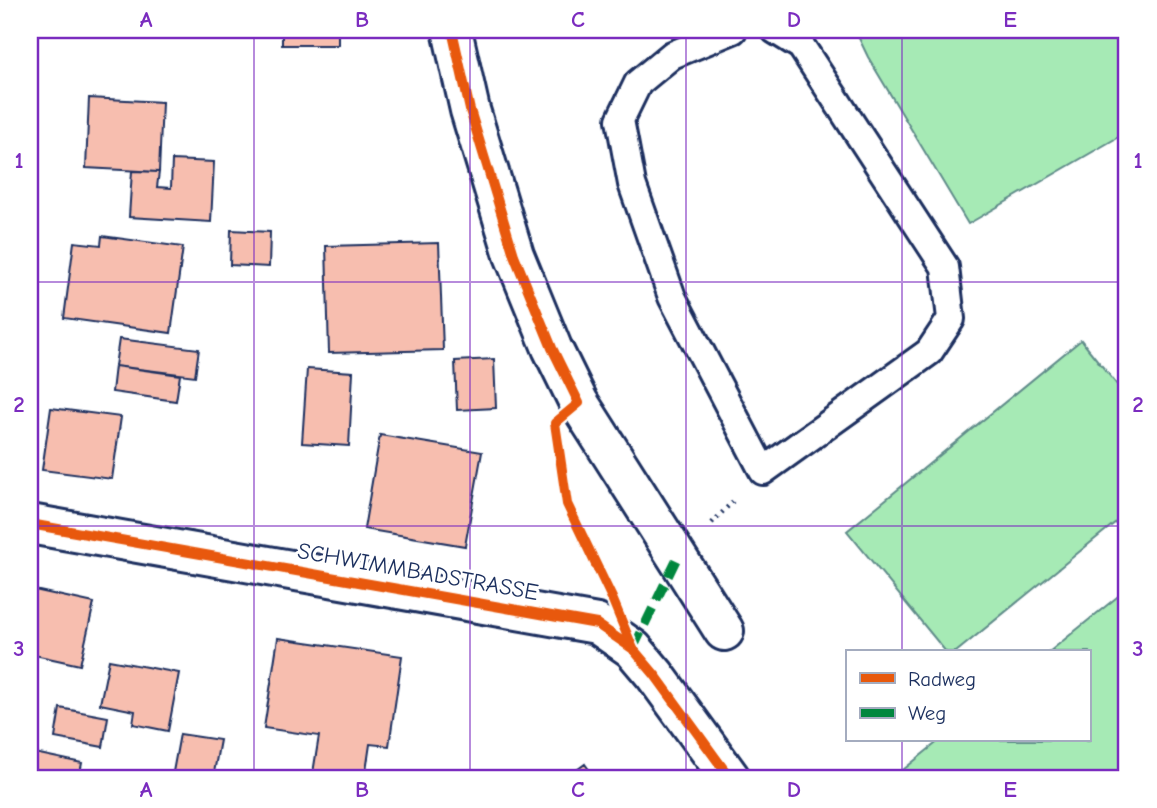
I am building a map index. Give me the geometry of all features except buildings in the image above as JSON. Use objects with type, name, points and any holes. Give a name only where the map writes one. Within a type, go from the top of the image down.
[{"type":"street","points":[[452,30],[470,110],[514,255],[552,348],[579,403],[724,631]]},
{"type":"street","name":"SCHWIMMBADSTRASSE","points":[[30,524],[597,624],[633,649],[730,778]]},
{"type":"lane","points":[[733,30],[672,55],[638,83],[620,120],[632,184],[672,297],[763,471],[929,352],[951,319],[945,267],[801,46],[775,30]]},
{"type":"path","points":[[561,464],[566,504],[612,598],[633,649]]},
{"type":"path","points":[[677,558],[763,471]]},
{"type":"green space","points":[[855,30],[1127,30],[1127,132],[968,224],[868,57]]},
{"type":"green space","points":[[1081,340],[1127,397],[1127,513],[958,650],[944,650],[847,531]]},
{"type":"green space","points":[[1127,589],[1127,778],[893,778],[938,742],[1090,742],[1090,650],[1051,650]]},
{"type":"marked path","points":[[633,649],[677,558]]},
{"type":"cycle path","points":[[452,30],[470,110],[514,255],[552,348],[579,403],[555,423],[567,504],[633,649]]},
{"type":"cycle path","points":[[30,524],[597,624],[633,649],[730,778]]}]
